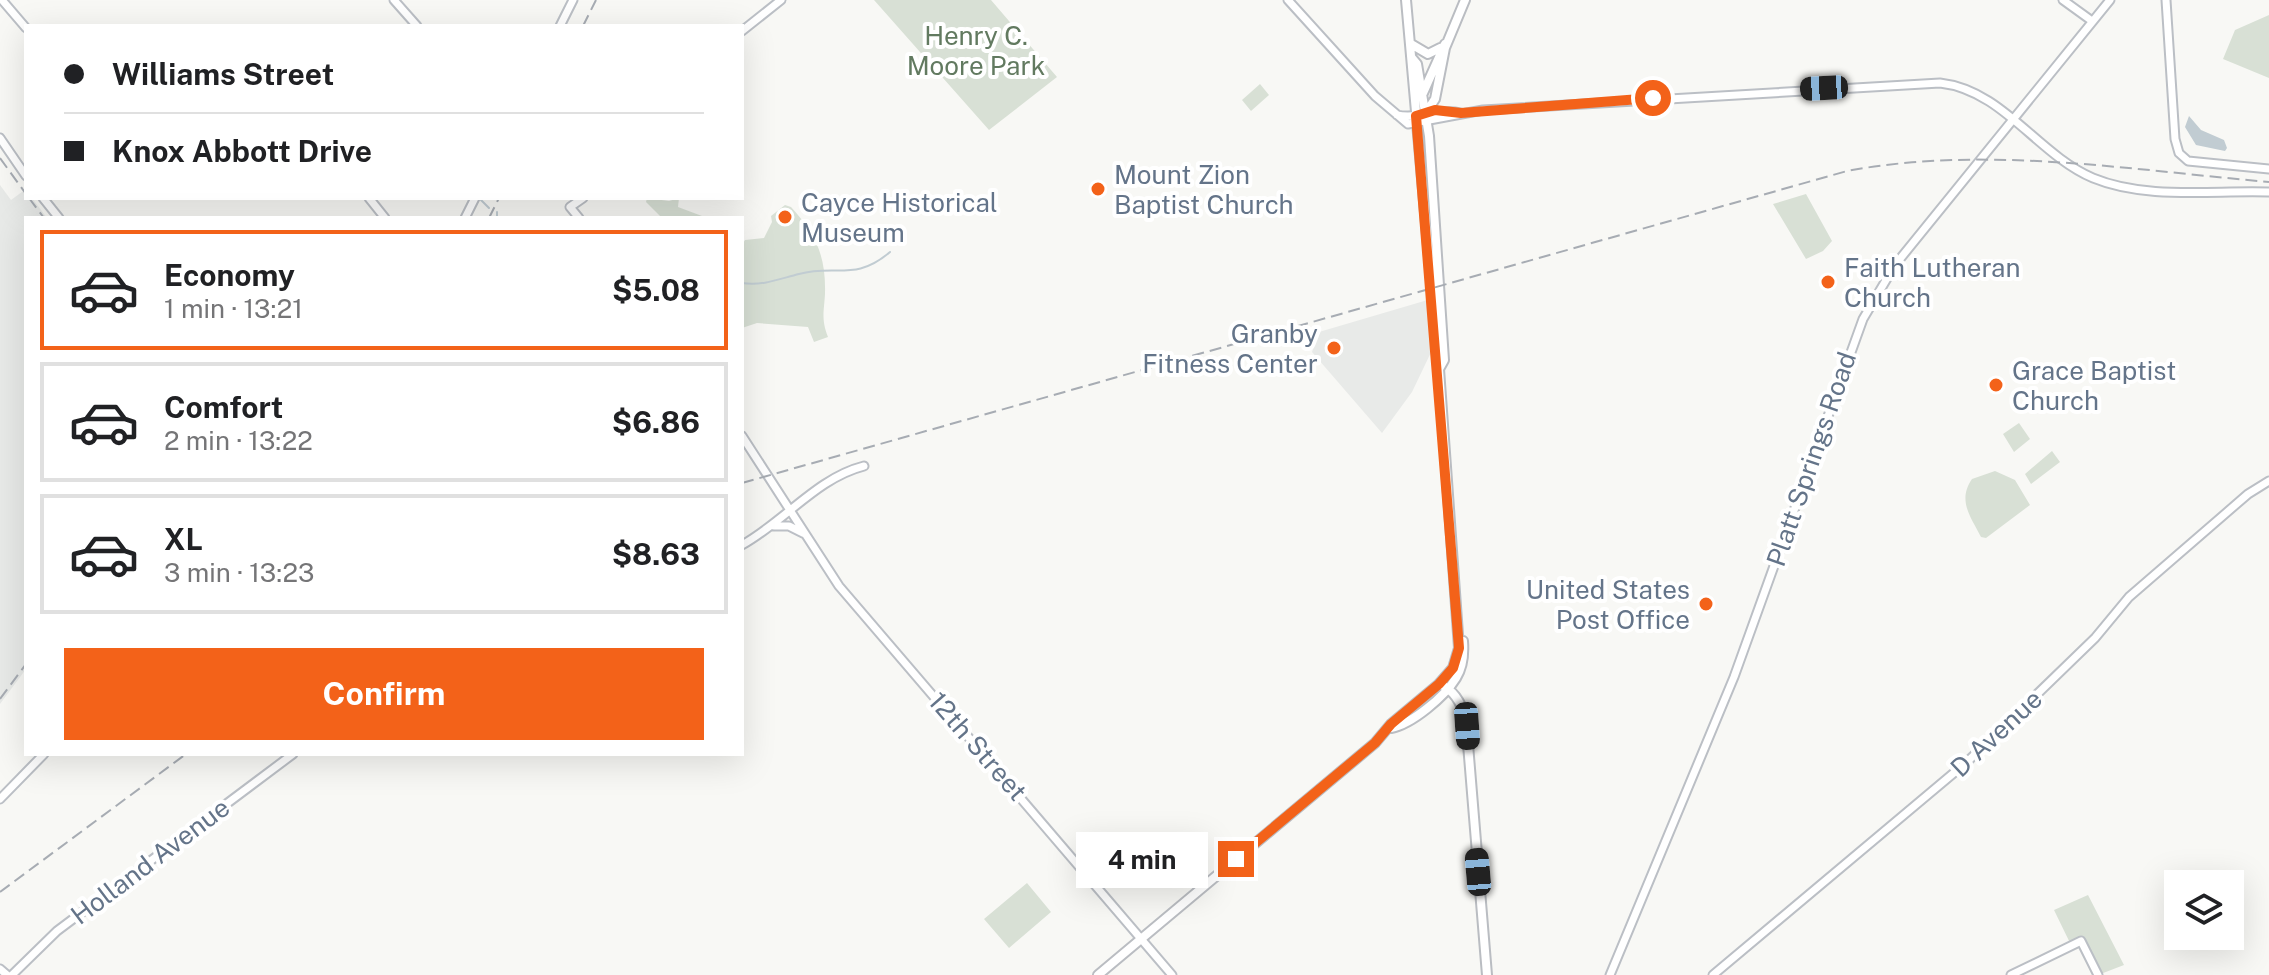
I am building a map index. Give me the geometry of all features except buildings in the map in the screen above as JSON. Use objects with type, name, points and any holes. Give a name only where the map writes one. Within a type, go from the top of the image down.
[{"type":"main road","points":[[1406,0],[1412,58],[1425,117]]},
{"type":"main road","points":[[1425,117],[1435,99],[1448,41],[1465,0]]},
{"type":"main road","points":[[1411,44],[1428,54],[1448,41]]},
{"type":"main road","points":[[1422,96],[1441,48]]},
{"type":"main road","points":[[1391,728],[1400,726],[1443,688],[1459,648],[1425,117],[1417,64],[1412,58]]},
{"type":"main road","points":[[1443,688],[1463,705],[1487,975]]},
{"type":"main road","points":[[1098,975],[1413,707],[1443,688]]},
{"type":"street","points":[[2,0],[24,26]]},
{"type":"street","points":[[394,0],[415,24]]},
{"type":"street","points":[[561,24],[573,0]]},
{"type":"street","points":[[744,29],[781,0]]},
{"type":"street","points":[[1288,0],[1401,121],[1461,113],[1940,83],[1974,92],[2069,165],[2116,185],[2144,190],[2269,192]]},
{"type":"street","points":[[2063,0],[2092,21]]},
{"type":"street","name":"Platt Springs Road","points":[[1610,975],[1738,665],[1857,332],[1888,275],[2110,0]]},
{"type":"street","points":[[2166,0],[2175,139],[2179,153],[2193,162],[2269,169]]},
{"type":"street","points":[[0,138],[24,173]]},
{"type":"street","points":[[45,200],[57,216]]},
{"type":"street","points":[[371,200],[383,216]]},
{"type":"street","points":[[577,216],[570,207],[580,200]]},
{"type":"street","name":"12th Street","points":[[744,439],[803,533],[870,623],[941,701],[1172,975]]},
{"type":"street","points":[[744,544],[772,527],[835,475],[864,466]]},
{"type":"street","name":"D Avenue","points":[[1713,975],[1968,761],[2095,638],[2129,597],[2248,494],[2269,481]]},
{"type":"street","points":[[772,527],[789,526],[803,533]]},
{"type":"street","points":[[0,799],[42,756]]},
{"type":"street","name":"Holland Avenue","points":[[10,975],[57,931],[290,756]]},
{"type":"street","points":[[2011,975],[2081,941],[2098,975]]},
{"type":"street","points":[[0,969],[10,975]]},
{"type":"shaded area","points":[[2189,116],[2201,130],[2224,140],[2225,151],[2196,145],[2185,127]]},
{"type":"shaded area","points":[[0,185],[11,200],[24,190],[24,200],[34,200],[46,216],[24,216],[24,672],[0,704]]},
{"type":"shaded area","points":[[1431,299],[1435,344],[1412,392],[1382,433],[1312,352],[1319,332]]},
{"type":"green space","name":"Henry C. Moore Park","points":[[874,0],[991,0],[1057,77],[989,130]]},
{"type":"green space","points":[[2269,15],[2269,78],[2223,59],[2235,30]]},
{"type":"green space","points":[[1260,84],[1269,95],[1251,111],[1242,100]]},
{"type":"green space","points":[[1806,194],[1832,241],[1823,251],[1806,259],[1773,204]]},
{"type":"green space","points":[[679,200],[678,207],[702,216],[660,216],[646,202]]},
{"type":"green space","points":[[785,205],[791,207],[818,246],[824,268],[824,320],[828,337],[814,342],[808,327],[757,323],[744,327],[744,242],[764,238],[772,222],[771,216]]},
{"type":"green space","points":[[2019,423],[2030,439],[2014,452],[2003,434]]},
{"type":"green space","points":[[2052,451],[2060,462],[2031,484],[2025,474]]},
{"type":"green space","points":[[1995,471],[2015,480],[2030,505],[1986,538],[1981,537],[1970,516],[1966,495],[1972,479]]},
{"type":"green space","points":[[1027,883],[1051,912],[1009,948],[984,919]]},
{"type":"green space","points":[[2088,895],[2124,965],[2098,975],[2081,941],[2071,945],[2054,910]]},
{"type":"waterway","points":[[481,200],[489,208]]},
{"type":"waterway","points":[[744,283],[764,283],[812,271],[856,270],[890,252]]},
{"type":"railway","points":[[584,24],[596,0]]},
{"type":"railway","points":[[0,158],[24,191]]},
{"type":"railway","points":[[744,482],[1847,171],[1952,160],[2005,160],[2111,166],[2269,182]]},
{"type":"railway","points":[[30,200],[42,216]]},
{"type":"railway","points":[[490,216],[498,200]]},
{"type":"railway","points":[[0,699],[24,667]]},
{"type":"railway","points":[[0,892],[183,756]]},
{"type":"place","name":"Mount Zion Baptist Church","points":[[1098,189]]},
{"type":"place","name":"Cayce Historical Museum","points":[[785,217]]},
{"type":"place","name":"Faith Lutheran Church","points":[[1828,282]]},
{"type":"place","name":"Granby Fitness Center","points":[[1334,348]]},
{"type":"place","name":"Grace Baptist Church","points":[[1996,385]]},
{"type":"place","name":"United States Post Office","points":[[1706,604]]},
{"type":"route","points":[[1236,859],[1375,743],[1391,728],[1391,724],[1439,684],[1453,668],[1459,648],[1439,369],[1416,116],[1435,110],[1461,113],[1653,98]]}]
